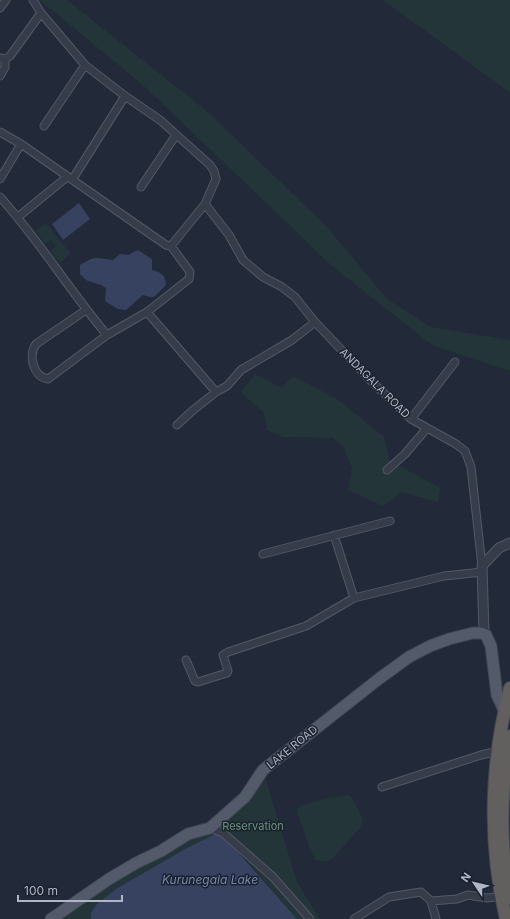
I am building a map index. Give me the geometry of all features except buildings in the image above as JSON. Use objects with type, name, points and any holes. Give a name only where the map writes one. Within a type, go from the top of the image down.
[{"type":"highway","points":[[507,896],[496,866],[494,818],[498,751],[507,711],[510,688]]},
{"type":"highway","points":[[506,919],[507,896],[502,819],[510,736]]},
{"type":"main road","name":"LAKE ROAD","points":[[51,919],[109,879],[136,863],[161,851],[188,834],[210,828],[245,797],[263,770],[409,657],[430,646],[449,639],[478,632],[484,634]]},
{"type":"main road","points":[[484,634],[488,638],[491,646],[497,695],[507,711]]},
{"type":"street","points":[[0,8],[6,0]]},
{"type":"street","points":[[33,0],[40,13],[85,65],[125,96],[160,120],[210,165],[214,171],[216,179],[205,204],[171,246]]},
{"type":"street","points":[[0,76],[5,67],[2,58],[10,56],[40,13]]},
{"type":"street","points":[[44,126],[85,65]]},
{"type":"street","points":[[18,217],[70,178],[125,96]]},
{"type":"street","points":[[0,132],[21,144],[166,245],[171,246],[190,272],[189,279],[147,312],[108,335],[48,379],[41,376],[36,371],[32,349],[36,344],[86,310]]},
{"type":"street","points":[[141,187],[176,135]]},
{"type":"street","points":[[0,179],[21,144]]},
{"type":"street","points":[[0,197],[18,217],[86,310],[108,335]]},
{"type":"street","name":"ANDAGALA ROAD","points":[[205,204],[229,235],[243,260],[263,277],[282,286],[295,297],[315,322],[371,381],[411,419],[456,444],[465,451],[471,467],[483,569]]},
{"type":"street","points":[[147,312],[216,392]]},
{"type":"street","points":[[177,425],[216,392],[227,386],[242,370],[292,340],[315,322]]},
{"type":"street","points":[[411,419],[455,362]]},
{"type":"street","points":[[387,470],[405,454],[427,428]]},
{"type":"street","points":[[264,554],[390,522]]},
{"type":"street","points":[[334,535],[354,598]]},
{"type":"street","points":[[484,634],[483,569],[498,548],[510,543]]},
{"type":"street","points":[[186,660],[195,682],[198,682],[227,673],[228,671],[223,655],[228,652],[306,626],[354,598],[444,576],[483,569]]},
{"type":"street","points":[[382,787],[481,755],[498,751]]},
{"type":"street","points":[[210,828],[223,833],[273,877],[310,919]]},
{"type":"street","points":[[354,919],[389,897],[400,894],[421,892],[431,901],[436,919]]},
{"type":"street","points":[[431,901],[458,899],[468,896],[487,898],[507,896]]},
{"type":"green space","points":[[40,0],[67,0],[209,113],[326,226],[387,299],[431,327],[510,340],[510,371],[432,345],[331,265],[144,86]]},
{"type":"green space","points":[[383,0],[510,0],[510,93],[501,86]]},
{"type":"green space","points":[[46,223],[71,254],[60,263],[50,251],[56,246],[51,240],[45,244],[36,231]]},
{"type":"green space","points":[[255,374],[282,388],[293,376],[337,399],[384,437],[389,460],[440,488],[438,502],[401,492],[383,506],[348,490],[352,468],[343,446],[333,438],[284,437],[267,430],[264,413],[241,392]]},
{"type":"green space","name":"Reservation","points":[[263,770],[297,882],[320,919],[297,919],[223,833],[210,829],[215,834],[185,849],[116,889],[91,913],[91,919],[59,919],[109,879],[210,828]]},
{"type":"green space","points":[[349,795],[354,801],[363,820],[361,827],[332,859],[326,862],[316,860],[310,849],[297,811],[299,806],[328,798]]},
{"type":"water","points":[[79,203],[90,219],[63,240],[52,224]]},
{"type":"water","points":[[138,250],[152,259],[152,270],[164,276],[166,285],[154,297],[143,295],[126,310],[118,309],[105,301],[106,288],[99,284],[90,282],[80,274],[80,265],[93,258],[113,260],[120,254],[128,255]]},
{"type":"water","name":"Kurunegala Lake","points":[[215,834],[224,837],[231,844],[297,919],[91,919],[91,913],[97,904],[116,889],[185,849]]}]
